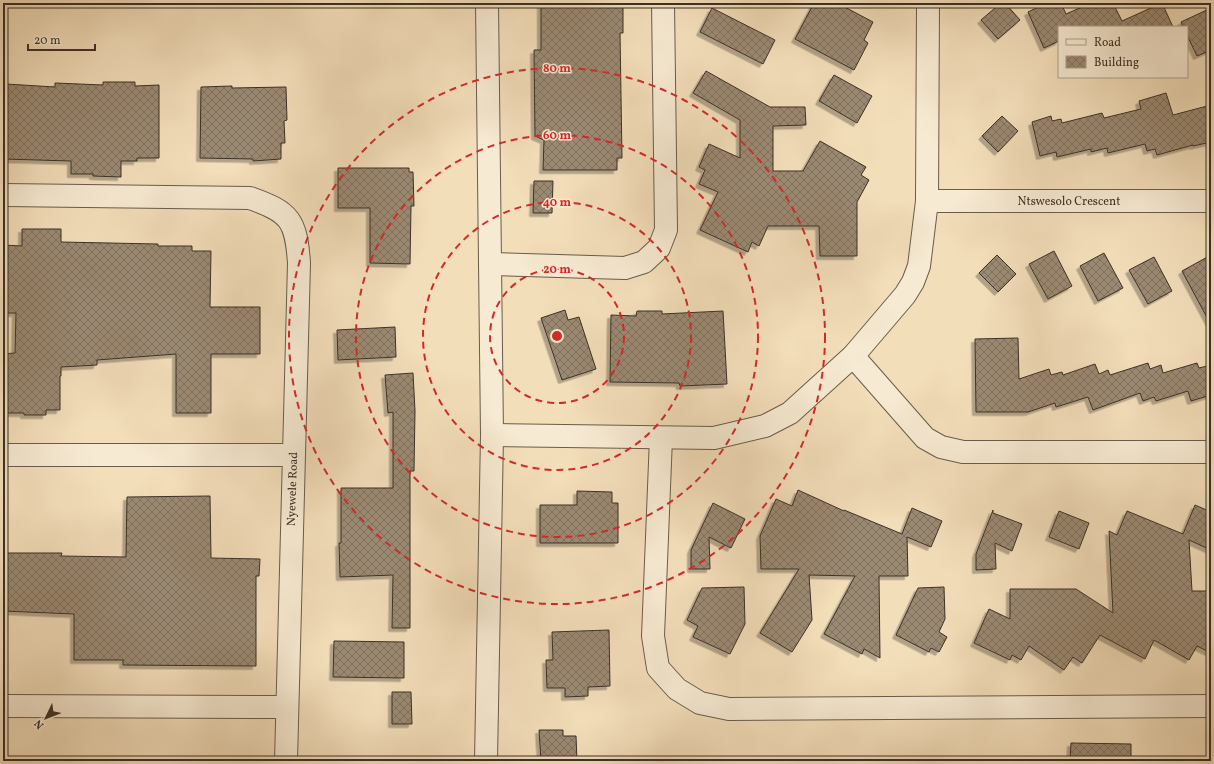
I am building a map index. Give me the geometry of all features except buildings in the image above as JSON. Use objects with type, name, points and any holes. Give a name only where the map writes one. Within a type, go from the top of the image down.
[{"type":"street","points":[[486,761],[492,435],[487,3]]},
{"type":"street","points":[[490,264],[625,268],[644,262],[659,248],[666,230],[663,3]]},
{"type":"street","points":[[492,435],[714,438],[765,426],[790,413],[853,356],[905,295],[913,282],[918,266],[927,201],[928,3]]},
{"type":"street","name":"Nyewele Road","points":[[3,195],[250,198],[272,206],[289,219],[297,240],[299,263],[286,707],[286,761]]},
{"type":"street","name":"Ntswesolo Crescent","points":[[927,201],[1211,201]]},
{"type":"street","points":[[853,356],[925,438],[941,447],[963,452],[1211,452]]},
{"type":"street","points":[[661,438],[653,636],[658,668],[677,689],[700,703],[729,709],[1211,706]]},
{"type":"street","points":[[3,454],[294,455]]},
{"type":"street","points":[[3,706],[286,707]]}]
